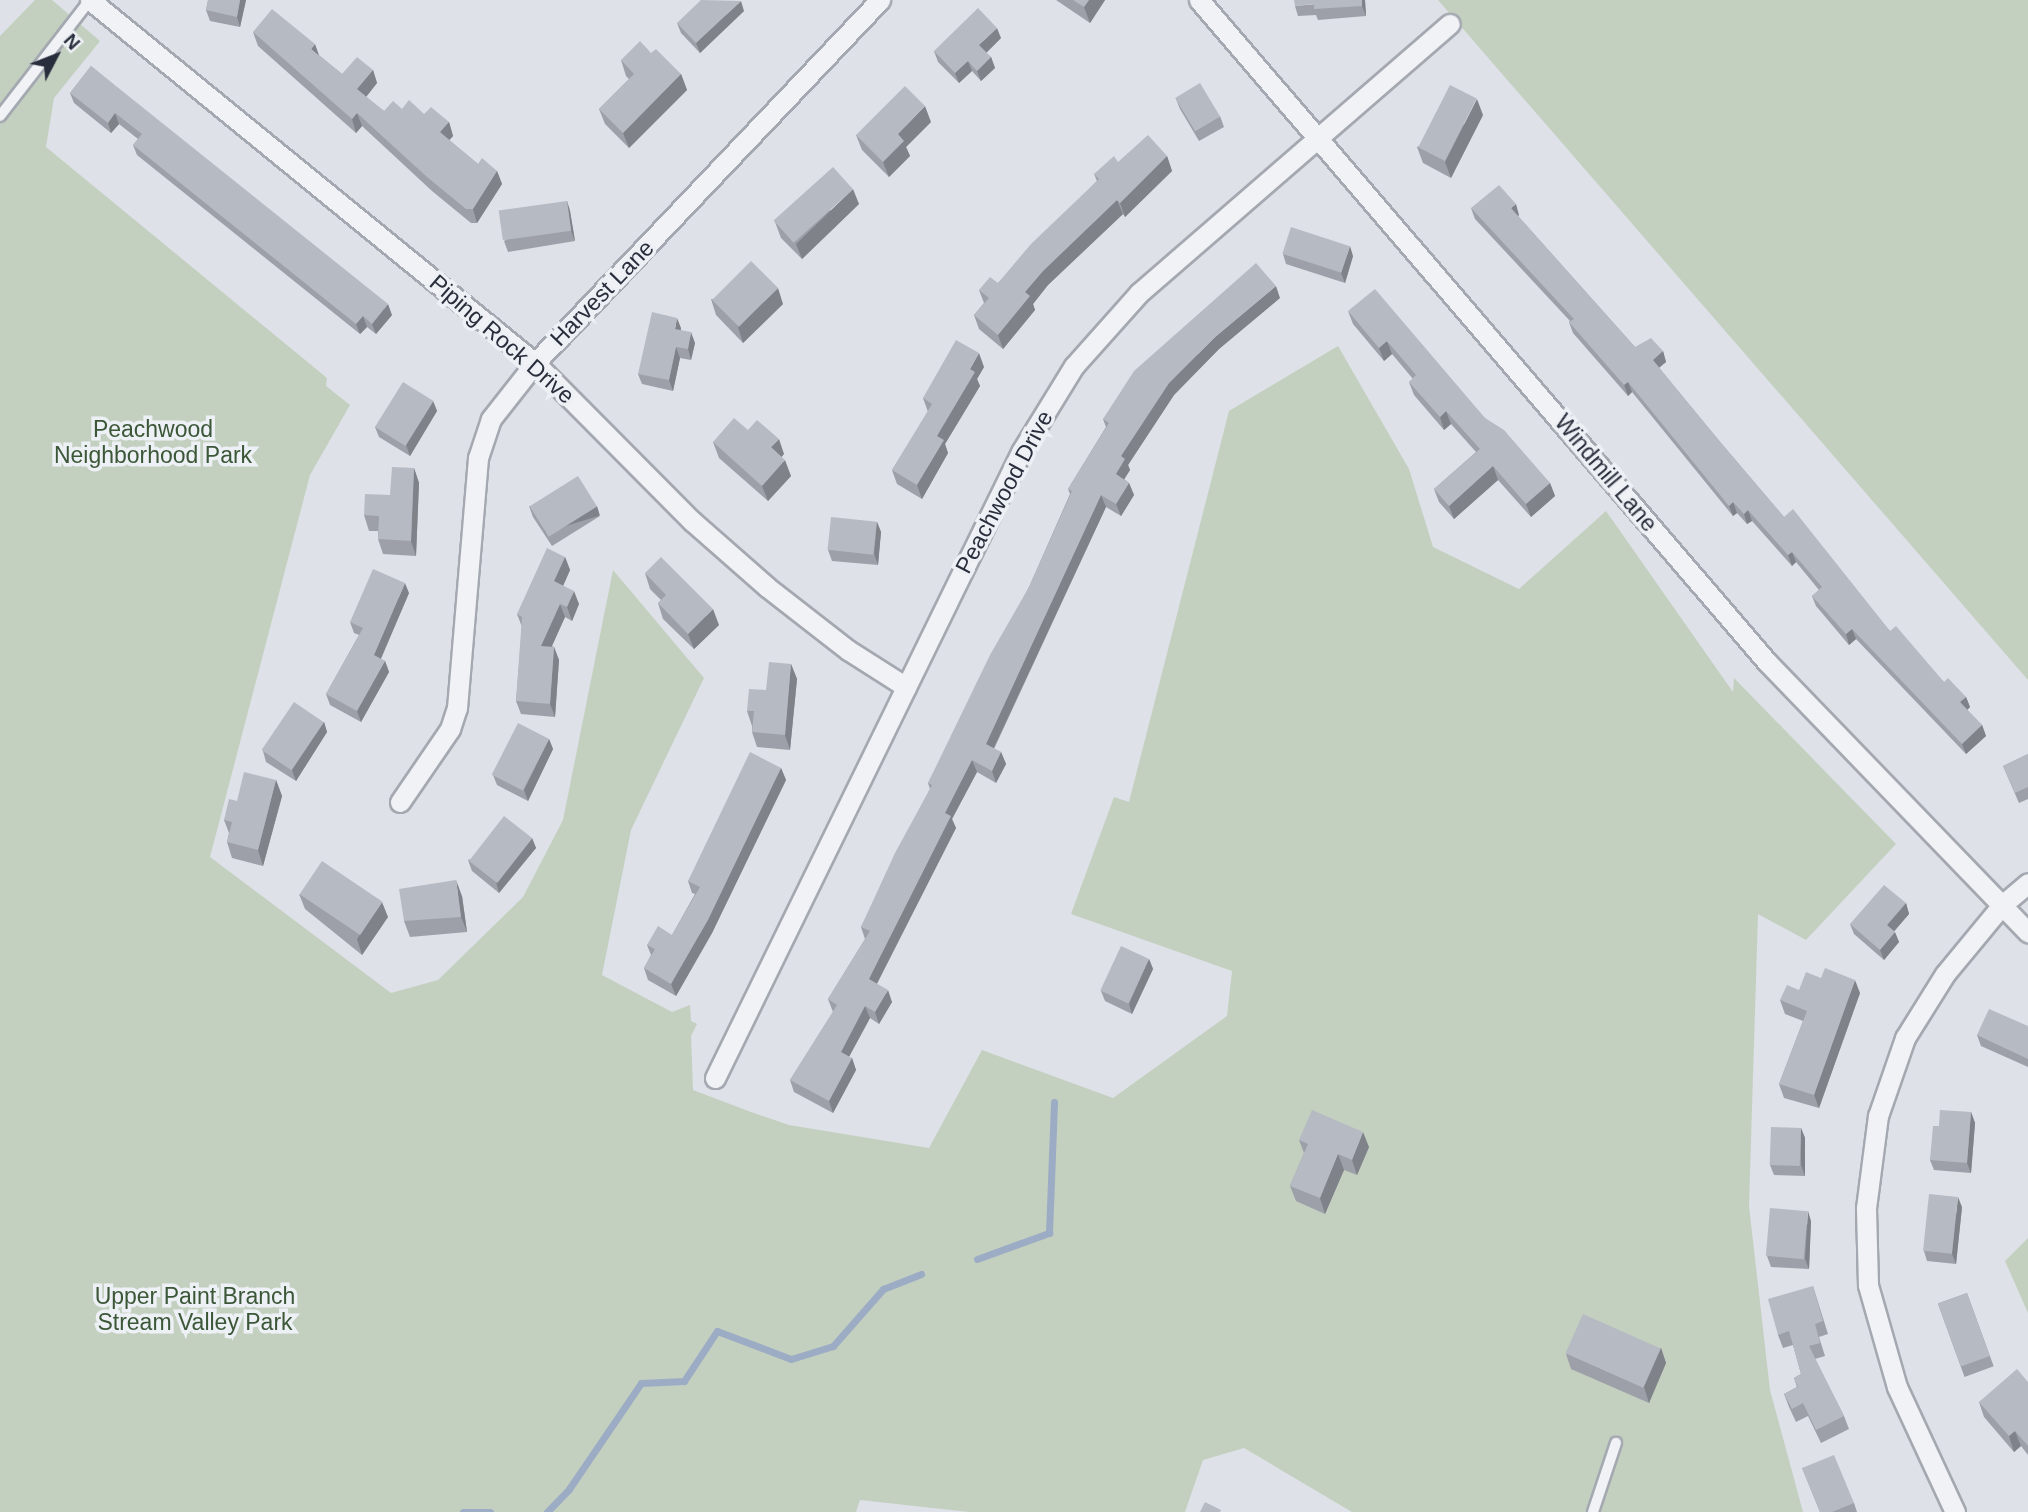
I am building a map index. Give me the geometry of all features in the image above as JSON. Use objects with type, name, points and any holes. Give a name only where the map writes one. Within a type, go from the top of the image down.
[{"type":"street","name":"Harvest Lane","points":[[400,802],[450,729],[457,708],[484,436],[504,398],[880,0]]},
{"type":"street","name":"Windmill Lane","points":[[1199,0],[1320,136],[1766,662],[2028,932]]},
{"type":"street","name":"Piping Rock Drive","points":[[97,2],[535,363],[726,552],[848,650],[906,687]]},
{"type":"street","name":"Peachwood Drive","points":[[715,1078],[1021,452],[1074,366],[1139,293],[1450,24]]},
{"type":"street","points":[[1955,1512],[1897,1387],[1868,1284],[1866,1208],[1878,1116],[1905,1038],[1945,974],[2002,905],[2028,883]]},
{"type":"lane","points":[[0,116],[97,2]]},
{"type":"lane","points":[[1593,1512],[1616,1443]]},
{"type":"green space","points":[[35,0],[52,0],[100,41],[54,98],[46,147],[327,378],[326,386],[350,405],[310,475],[210,857],[391,993],[438,980],[523,897],[563,820],[613,570],[704,678],[631,830],[602,975],[672,1012],[690,1005],[691,1021],[697,1024],[691,1036],[693,1090],[789,1125],[929,1148],[982,1050],[1113,1098],[1227,1016],[1232,971],[1071,914],[1114,797],[1129,802],[1229,411],[1338,346],[1409,469],[1433,547],[1519,589],[1606,511],[1733,692],[1734,678],[1896,844],[1806,940],[1758,914],[1749,1206],[1770,1390],[1803,1512],[1352,1512],[1244,1448],[1203,1460],[1185,1512],[969,1512],[860,1500],[856,1512],[0,1512],[0,36]]},
{"type":"green space","points":[[1438,0],[2028,0],[2028,680]]},
{"type":"green space","points":[[2028,1238],[2028,1313],[2005,1261]]},
{"type":"building","points":[[208,0],[240,0],[237,17],[206,10]]},
{"type":"building","points":[[701,0],[741,1],[696,43],[677,23]]},
{"type":"building","points":[[1073,0],[1089,0],[1084,7]]},
{"type":"building","points":[[1294,0],[1362,0],[1362,6],[1314,9],[1314,4],[1295,6]]},
{"type":"building","points":[[978,8],[997,28],[979,45],[991,57],[977,71],[968,61],[955,73],[934,51]]},
{"type":"building","points":[[272,9],[315,44],[311,49],[342,74],[357,57],[373,70],[357,89],[384,111],[393,101],[402,109],[409,100],[424,114],[431,107],[449,122],[440,132],[478,164],[482,158],[497,171],[473,209],[466,209],[427,177],[357,113],[352,119],[253,32]]},
{"type":"building","points":[[640,41],[651,53],[656,49],[681,74],[623,133],[599,109],[634,74],[621,60]]},
{"type":"building","points":[[91,66],[388,304],[372,324],[363,316],[356,324],[133,145],[142,134],[115,113],[108,123],[70,93]]},
{"type":"building","points":[[1200,83],[1220,116],[1195,131],[1175,98]]},
{"type":"building","points":[[1450,85],[1477,99],[1445,161],[1418,147]]},
{"type":"building","points":[[905,86],[925,106],[898,134],[904,141],[883,162],[856,135]]},
{"type":"building","points":[[1148,135],[1167,156],[1120,203],[1117,200],[1043,271],[1025,292],[1030,296],[998,335],[974,315],[989,298],[979,290],[990,277],[998,283],[1031,244],[1099,179],[1094,174],[1114,156],[1118,162]]},
{"type":"building","points":[[833,167],[853,189],[794,243],[774,221]]},
{"type":"building","points":[[1499,185],[1516,204],[1511,208],[1635,347],[1651,338],[1663,351],[1653,360],[1784,517],[1793,509],[1890,631],[1896,626],[1944,682],[1948,678],[1966,697],[1960,702],[1982,725],[1962,744],[1852,629],[1846,634],[1812,596],[1822,587],[1792,552],[1788,555],[1748,510],[1744,514],[1733,502],[1729,506],[1628,382],[1624,385],[1569,322],[1574,319],[1471,208]]},
{"type":"building","points":[[567,201],[571,231],[503,240],[499,211]]},
{"type":"building","points":[[1291,227],[1350,246],[1341,273],[1282,254]]},
{"type":"building","points":[[751,261],[778,288],[739,327],[712,300]]},
{"type":"building","points":[[1256,263],[1276,286],[1215,337],[1169,383],[1121,456],[1125,459],[1116,474],[1129,483],[1116,504],[1101,495],[986,744],[1001,752],[992,771],[972,760],[945,813],[951,816],[869,979],[888,990],[875,1012],[865,1006],[841,1052],[852,1058],[829,1101],[790,1080],[837,1005],[828,999],[870,931],[861,927],[895,853],[932,785],[928,783],[990,655],[1029,587],[1072,491],[1068,489],[1109,423],[1103,419],[1134,371]]},
{"type":"building","points":[[1375,289],[1485,418],[1504,430],[1550,483],[1526,504],[1493,466],[1449,506],[1434,489],[1480,449],[1446,411],[1440,417],[1409,382],[1416,375],[1387,341],[1379,348],[1348,311]]},
{"type":"building","points":[[652,312],[677,318],[675,329],[691,332],[688,349],[676,347],[669,380],[638,374]]},
{"type":"building","points":[[956,340],[979,353],[970,369],[975,372],[937,436],[944,440],[917,485],[892,470],[932,404],[923,398]]},
{"type":"building","points":[[403,382],[434,401],[405,446],[375,427]]},
{"type":"building","points":[[734,418],[748,430],[757,420],[779,439],[771,447],[785,460],[762,486],[713,442]]},
{"type":"building","points":[[392,467],[414,468],[411,541],[378,539],[379,516],[364,515],[365,494],[390,495]]},
{"type":"building","points":[[578,476],[597,507],[549,537],[530,506]]},
{"type":"building","points":[[831,517],[877,522],[873,555],[828,550]]},
{"type":"building","points":[[547,548],[565,557],[554,581],[574,591],[567,607],[560,604],[541,646],[554,647],[550,704],[516,701],[522,617],[517,614]]},
{"type":"building","points":[[661,557],[713,609],[688,634],[658,603],[666,595],[645,573]]},
{"type":"building","points":[[373,569],[405,583],[374,655],[385,661],[357,711],[326,694],[363,628],[350,622]]},
{"type":"building","points":[[769,662],[791,664],[785,735],[752,732],[754,711],[747,711],[749,689],[766,690]]},
{"type":"building","points":[[294,702],[324,722],[291,770],[262,750]]},
{"type":"building","points":[[518,723],[549,739],[523,791],[492,775]]},
{"type":"building","points":[[750,752],[781,768],[708,920],[671,984],[644,968],[655,949],[647,945],[658,926],[672,935],[700,887],[688,881]]},
{"type":"building","points":[[2028,754],[2028,787],[2015,793],[2003,766]]},
{"type":"building","points":[[244,772],[276,780],[258,850],[227,842],[232,822],[224,820],[229,799],[237,801]]},
{"type":"building","points":[[504,816],[532,838],[497,883],[469,861]]},
{"type":"building","points":[[322,861],[383,902],[360,935],[300,894]]},
{"type":"building","points":[[456,880],[461,917],[404,921],[399,889]]},
{"type":"building","points":[[1884,885],[1906,903],[1887,925],[1895,932],[1880,950],[1850,924]]},
{"type":"building","points":[[1121,946],[1149,959],[1128,1004],[1100,990]]},
{"type":"building","points":[[1825,968],[1855,980],[1814,1095],[1779,1084],[1807,1011],[1780,1000],[1787,985],[1799,990],[1806,972],[1821,978]]},
{"type":"building","points":[[1989,1009],[2028,1026],[2028,1059],[1977,1035]]},
{"type":"building","points":[[1312,1110],[1363,1132],[1352,1160],[1338,1154],[1320,1198],[1290,1186],[1308,1144],[1299,1140]]},
{"type":"building","points":[[1940,1110],[1971,1112],[1967,1163],[1930,1160],[1933,1126],[1939,1126]]},
{"type":"building","points":[[1771,1127],[1801,1128],[1800,1166],[1770,1165]]},
{"type":"building","points":[[1929,1194],[1958,1197],[1952,1254],[1923,1251]]},
{"type":"building","points":[[1770,1208],[1808,1211],[1804,1259],[1766,1256]]},
{"type":"building","points":[[1813,1286],[1823,1321],[1815,1324],[1820,1343],[1809,1346],[1844,1416],[1816,1430],[1803,1403],[1792,1409],[1784,1394],[1798,1387],[1794,1378],[1801,1374],[1789,1331],[1778,1335],[1768,1299]]},
{"type":"building","points":[[1967,1293],[1990,1356],[1961,1367],[1938,1304]]},
{"type":"building","points":[[1583,1314],[1661,1349],[1643,1388],[1566,1353]]},
{"type":"building","points":[[2017,1369],[2028,1382],[2028,1446],[2015,1431],[2009,1436],[1979,1402]]},
{"type":"building","points":[[1834,1455],[1854,1503],[1832,1512],[1820,1512],[1802,1468]]},
{"type":"building","points":[[1205,1502],[1221,1510],[1220,1512],[1200,1512]]},
{"type":"waterway","points":[[977,1259],[1049,1233],[1054,1102]]},
{"type":"waterway","points":[[547,1512],[569,1489],[641,1383],[684,1381],[717,1331],[791,1359],[833,1346],[883,1289],[921,1274]]},
{"type":"waterway","points":[[463,1512],[490,1512]]},
{"type":"park label","name":"Peachwood Neighborhood Park","points":[[153,442]]},
{"type":"park label","name":"Upper Paint Branch Stream Valley Park","points":[[195,1309]]}]
